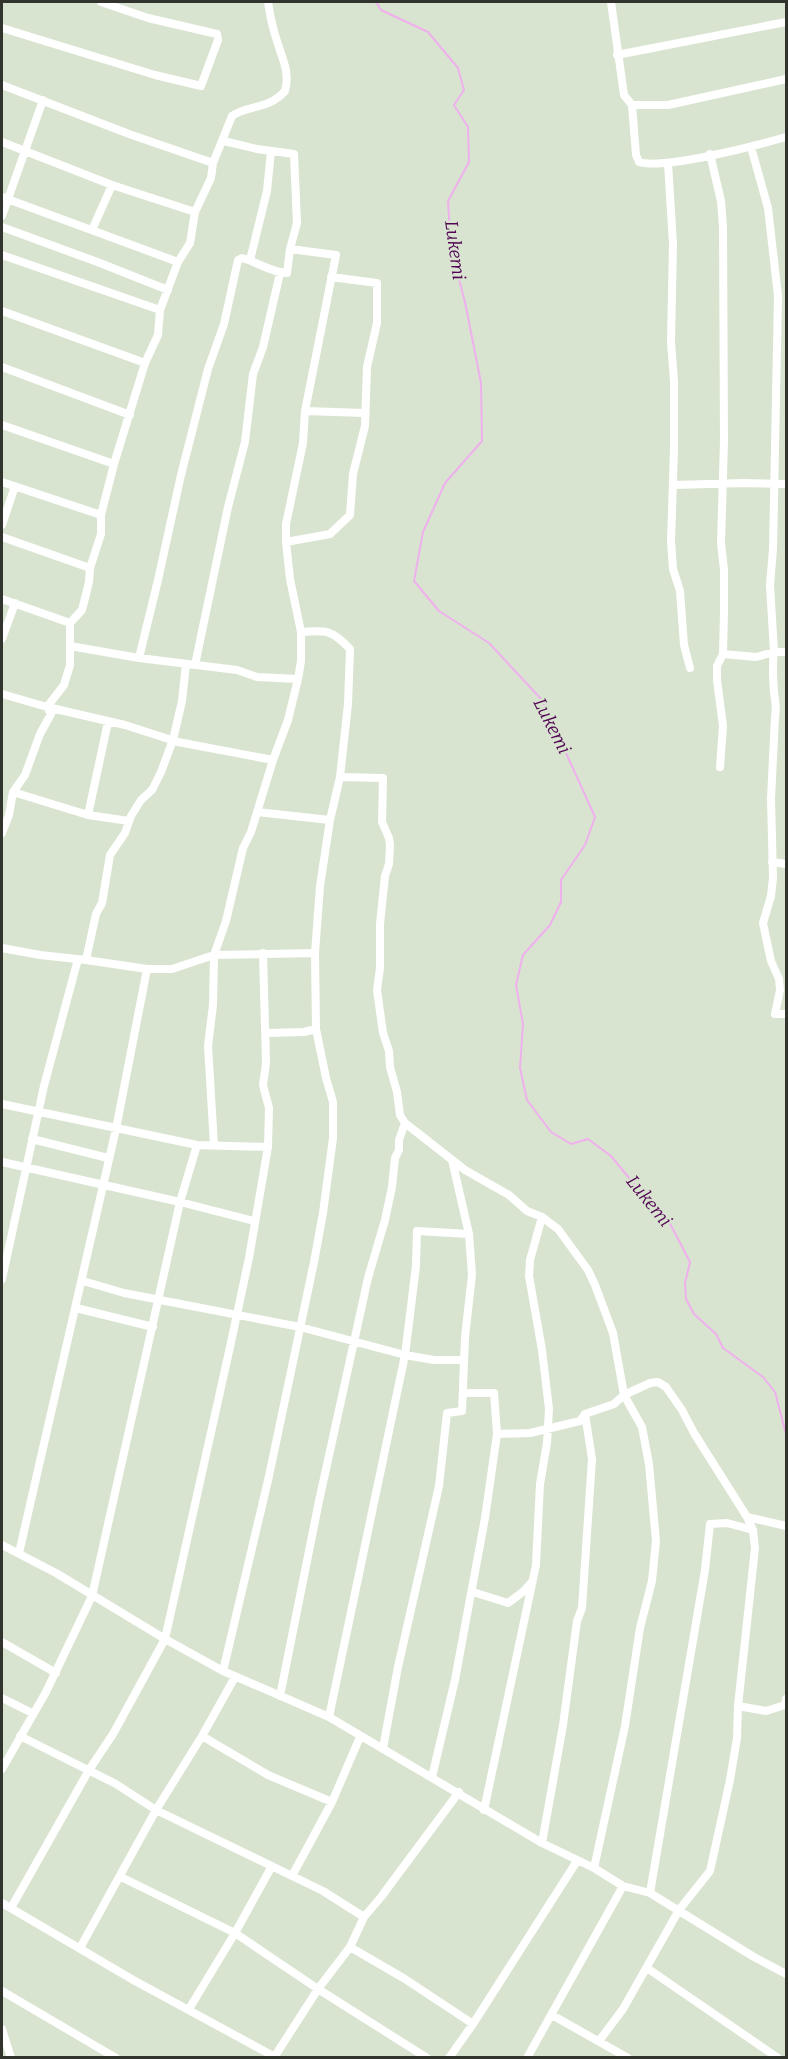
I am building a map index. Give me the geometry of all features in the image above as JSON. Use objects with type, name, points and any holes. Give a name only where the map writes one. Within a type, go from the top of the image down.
[{"type":"street","points":[[2,28],[135,69],[201,86],[218,40],[217,34],[148,18],[101,2]]},
{"type":"street","points":[[47,707],[64,685],[70,665],[70,623],[82,610],[114,464],[145,363],[158,335],[160,310],[178,262],[190,243],[195,212],[211,178],[213,163],[224,141],[232,116],[238,112],[271,103],[285,91],[287,75],[285,64],[276,40],[268,2]]},
{"type":"street","points":[[611,2],[617,55],[624,95],[632,105],[636,155],[639,162],[668,163],[750,147],[786,137]]},
{"type":"street","points":[[617,55],[786,22]]},
{"type":"street","points":[[632,105],[668,105],[786,80]]},
{"type":"street","points":[[2,85],[129,134],[213,163]]},
{"type":"street","points":[[2,216],[5,198],[26,151],[43,100]]},
{"type":"street","points":[[139,658],[181,475],[208,369],[224,324],[238,260],[242,258],[250,260],[258,266],[287,273],[297,223],[294,154],[256,149],[224,141]]},
{"type":"street","points":[[2,142],[112,185],[195,212]]},
{"type":"street","points":[[750,147],[768,208],[778,297],[775,485],[770,585],[774,685],[777,705],[771,799],[771,896],[764,917],[764,932],[771,961],[779,979],[780,990],[775,1014],[786,1014]]},
{"type":"street","points":[[250,260],[267,191],[271,151]]},
{"type":"street","points":[[711,154],[721,201],[723,227],[721,543],[724,570],[723,654],[717,666],[723,726],[720,767]]},
{"type":"street","points":[[668,163],[673,244],[671,342],[674,381],[671,542],[673,569],[680,591],[684,645],[690,668]]},
{"type":"street","points":[[92,230],[112,185]]},
{"type":"street","points":[[5,198],[178,262]]},
{"type":"street","points":[[2,227],[168,290]]},
{"type":"street","points":[[214,1145],[208,1046],[212,1014],[214,955],[226,921],[243,848],[251,832],[288,720],[301,662],[301,632],[286,542],[286,524],[303,442],[305,411],[336,255],[290,249]]},
{"type":"street","points":[[2,255],[160,310]]},
{"type":"street","points":[[195,665],[228,507],[245,442],[253,374],[263,347],[280,273]]},
{"type":"street","points":[[286,542],[330,534],[350,515],[353,474],[365,426],[367,367],[377,323],[377,283],[331,277]]},
{"type":"street","points":[[2,311],[145,363]]},
{"type":"street","points":[[2,367],[130,415]]},
{"type":"street","points":[[305,411],[365,413]]},
{"type":"street","points":[[2,425],[114,464]]},
{"type":"street","points":[[2,482],[101,515]]},
{"type":"street","points":[[673,485],[786,484]]},
{"type":"street","points":[[2,525],[15,486]]},
{"type":"street","points":[[2,537],[90,568]]},
{"type":"street","points":[[2,599],[70,623]]},
{"type":"street","points":[[2,639],[15,603]]},
{"type":"street","points":[[223,1671],[269,1476],[300,1327],[323,1212],[333,1138],[333,1102],[316,1029],[315,953],[320,886],[330,820],[340,777],[348,704],[350,649],[337,636],[324,630],[301,632]]},
{"type":"street","points":[[70,646],[139,658],[237,670],[257,677],[298,679]]},
{"type":"street","points":[[723,654],[756,657],[774,652],[786,652]]},
{"type":"street","points":[[2,1280],[44,1086],[96,914],[102,903],[110,855],[141,800],[152,790],[162,772],[173,740],[182,701],[186,664]]},
{"type":"street","points":[[2,694],[125,725],[173,740],[273,760]]},
{"type":"street","points":[[2,833],[9,814],[13,792],[25,775],[40,735],[51,714],[47,707]]},
{"type":"street","points":[[88,815],[108,722]]},
{"type":"street","points":[[340,777],[383,778],[382,822],[390,838],[390,845],[380,924],[380,968],[377,990],[383,1033],[389,1051],[400,1114],[405,1122],[465,1170],[509,1195],[527,1211],[542,1217],[558,1229],[588,1270],[595,1285],[613,1334],[624,1395],[642,1426],[649,1464],[656,1541],[652,1581],[640,1628],[625,1726],[594,1868]]},
{"type":"street","points":[[13,792],[88,815],[129,821]]},
{"type":"street","points":[[257,812],[330,820]]},
{"type":"street","points":[[772,862],[786,864]]},
{"type":"street","points":[[2,948],[147,969],[172,969],[214,955],[315,953]]},
{"type":"street","points":[[11,1908],[88,1770],[113,1734],[165,1639],[249,1258],[268,1147],[269,1108],[263,1085],[266,1033],[263,953]]},
{"type":"street","points":[[19,1553],[116,1129],[147,969]]},
{"type":"street","points":[[266,1033],[304,1032],[316,1029]]},
{"type":"street","points":[[2,1104],[197,1145],[268,1147]]},
{"type":"street","points":[[280,1696],[319,1501],[368,1278],[385,1221],[395,1158],[405,1122]]},
{"type":"street","points":[[32,1139],[108,1158]]},
{"type":"street","points":[[2,1768],[56,1673],[92,1596],[180,1202],[197,1145]]},
{"type":"street","points":[[383,1748],[398,1667],[439,1486],[447,1413],[462,1411],[472,1275],[469,1234],[452,1160]]},
{"type":"street","points":[[2,1162],[254,1221]]},
{"type":"street","points":[[484,1810],[509,1701],[536,1565],[540,1484],[549,1409],[542,1350],[529,1276],[530,1260],[542,1217]]},
{"type":"street","points":[[329,1717],[405,1355],[416,1266],[417,1231],[469,1234]]},
{"type":"street","points":[[82,1281],[124,1293],[300,1327],[405,1355],[434,1360],[464,1360]]},
{"type":"street","points":[[76,1308],[153,1327]]},
{"type":"street","points":[[496,1434],[530,1433],[580,1421],[585,1414],[614,1404],[624,1395],[650,1383],[658,1382],[666,1388],[753,1530],[755,1548],[738,1706],[737,1738],[710,1871],[679,1910],[623,2008],[599,2041]]},
{"type":"street","points":[[432,1777],[455,1680],[472,1592],[496,1434],[494,1393],[463,1393]]},
{"type":"street","points":[[542,1843],[563,1725],[577,1621],[582,1608],[592,1459],[585,1414]]},
{"type":"street","points":[[747,1517],[786,1526]]},
{"type":"street","points":[[650,1893],[701,1594],[710,1524],[727,1523],[753,1530]]},
{"type":"street","points":[[2,1545],[56,1573],[223,1671],[329,1717],[542,1843],[594,1868],[623,1886],[650,1893],[786,1974]]},
{"type":"street","points":[[472,1592],[508,1603],[524,1592],[532,1581]]},
{"type":"street","points":[[2,1642],[56,1673]]},
{"type":"street","points":[[80,1948],[156,1810],[202,1737],[235,1677]]},
{"type":"street","points":[[2,1698],[32,1713]]},
{"type":"street","points":[[738,1706],[766,1711],[785,1705],[786,1699]]},
{"type":"street","points":[[20,1736],[116,1784],[156,1810],[323,1891],[364,1917]]},
{"type":"street","points":[[202,1737],[268,1775],[332,1802]]},
{"type":"street","points":[[292,1876],[332,1802],[360,1737]]},
{"type":"street","points":[[2,1903],[135,1981],[276,2057],[318,1989],[350,1947],[364,1917],[381,1898],[459,1792]]},
{"type":"street","points":[[449,2058],[577,1861]]},
{"type":"street","points":[[189,2009],[272,1866]]},
{"type":"street","points":[[121,1876],[235,1933],[427,2058]]},
{"type":"street","points":[[527,2058],[623,1886]]},
{"type":"street","points":[[350,1947],[473,2024]]},
{"type":"street","points":[[647,1968],[778,2058]]},
{"type":"street","points":[[2,1991],[116,2058]]},
{"type":"street","points":[[552,2015],[628,2058]]},
{"type":"street","points":[[2,2029],[11,2058]]},
{"type":"waterway","name":"Lukemi","points":[[376,2],[381,10],[428,32],[458,68],[464,90],[454,105],[468,127],[469,162],[448,201],[451,249],[465,302],[481,383],[482,441],[445,483],[423,532],[414,581],[439,611],[489,643],[542,700],[595,817],[585,845],[561,880],[561,902],[550,925],[523,955],[516,985],[523,1024],[520,1068],[527,1100],[551,1132],[571,1144],[588,1139],[611,1156],[634,1184],[666,1216],[690,1262],[685,1283],[686,1299],[694,1314],[716,1334],[723,1348],[763,1377],[775,1392],[786,1434]]}]
